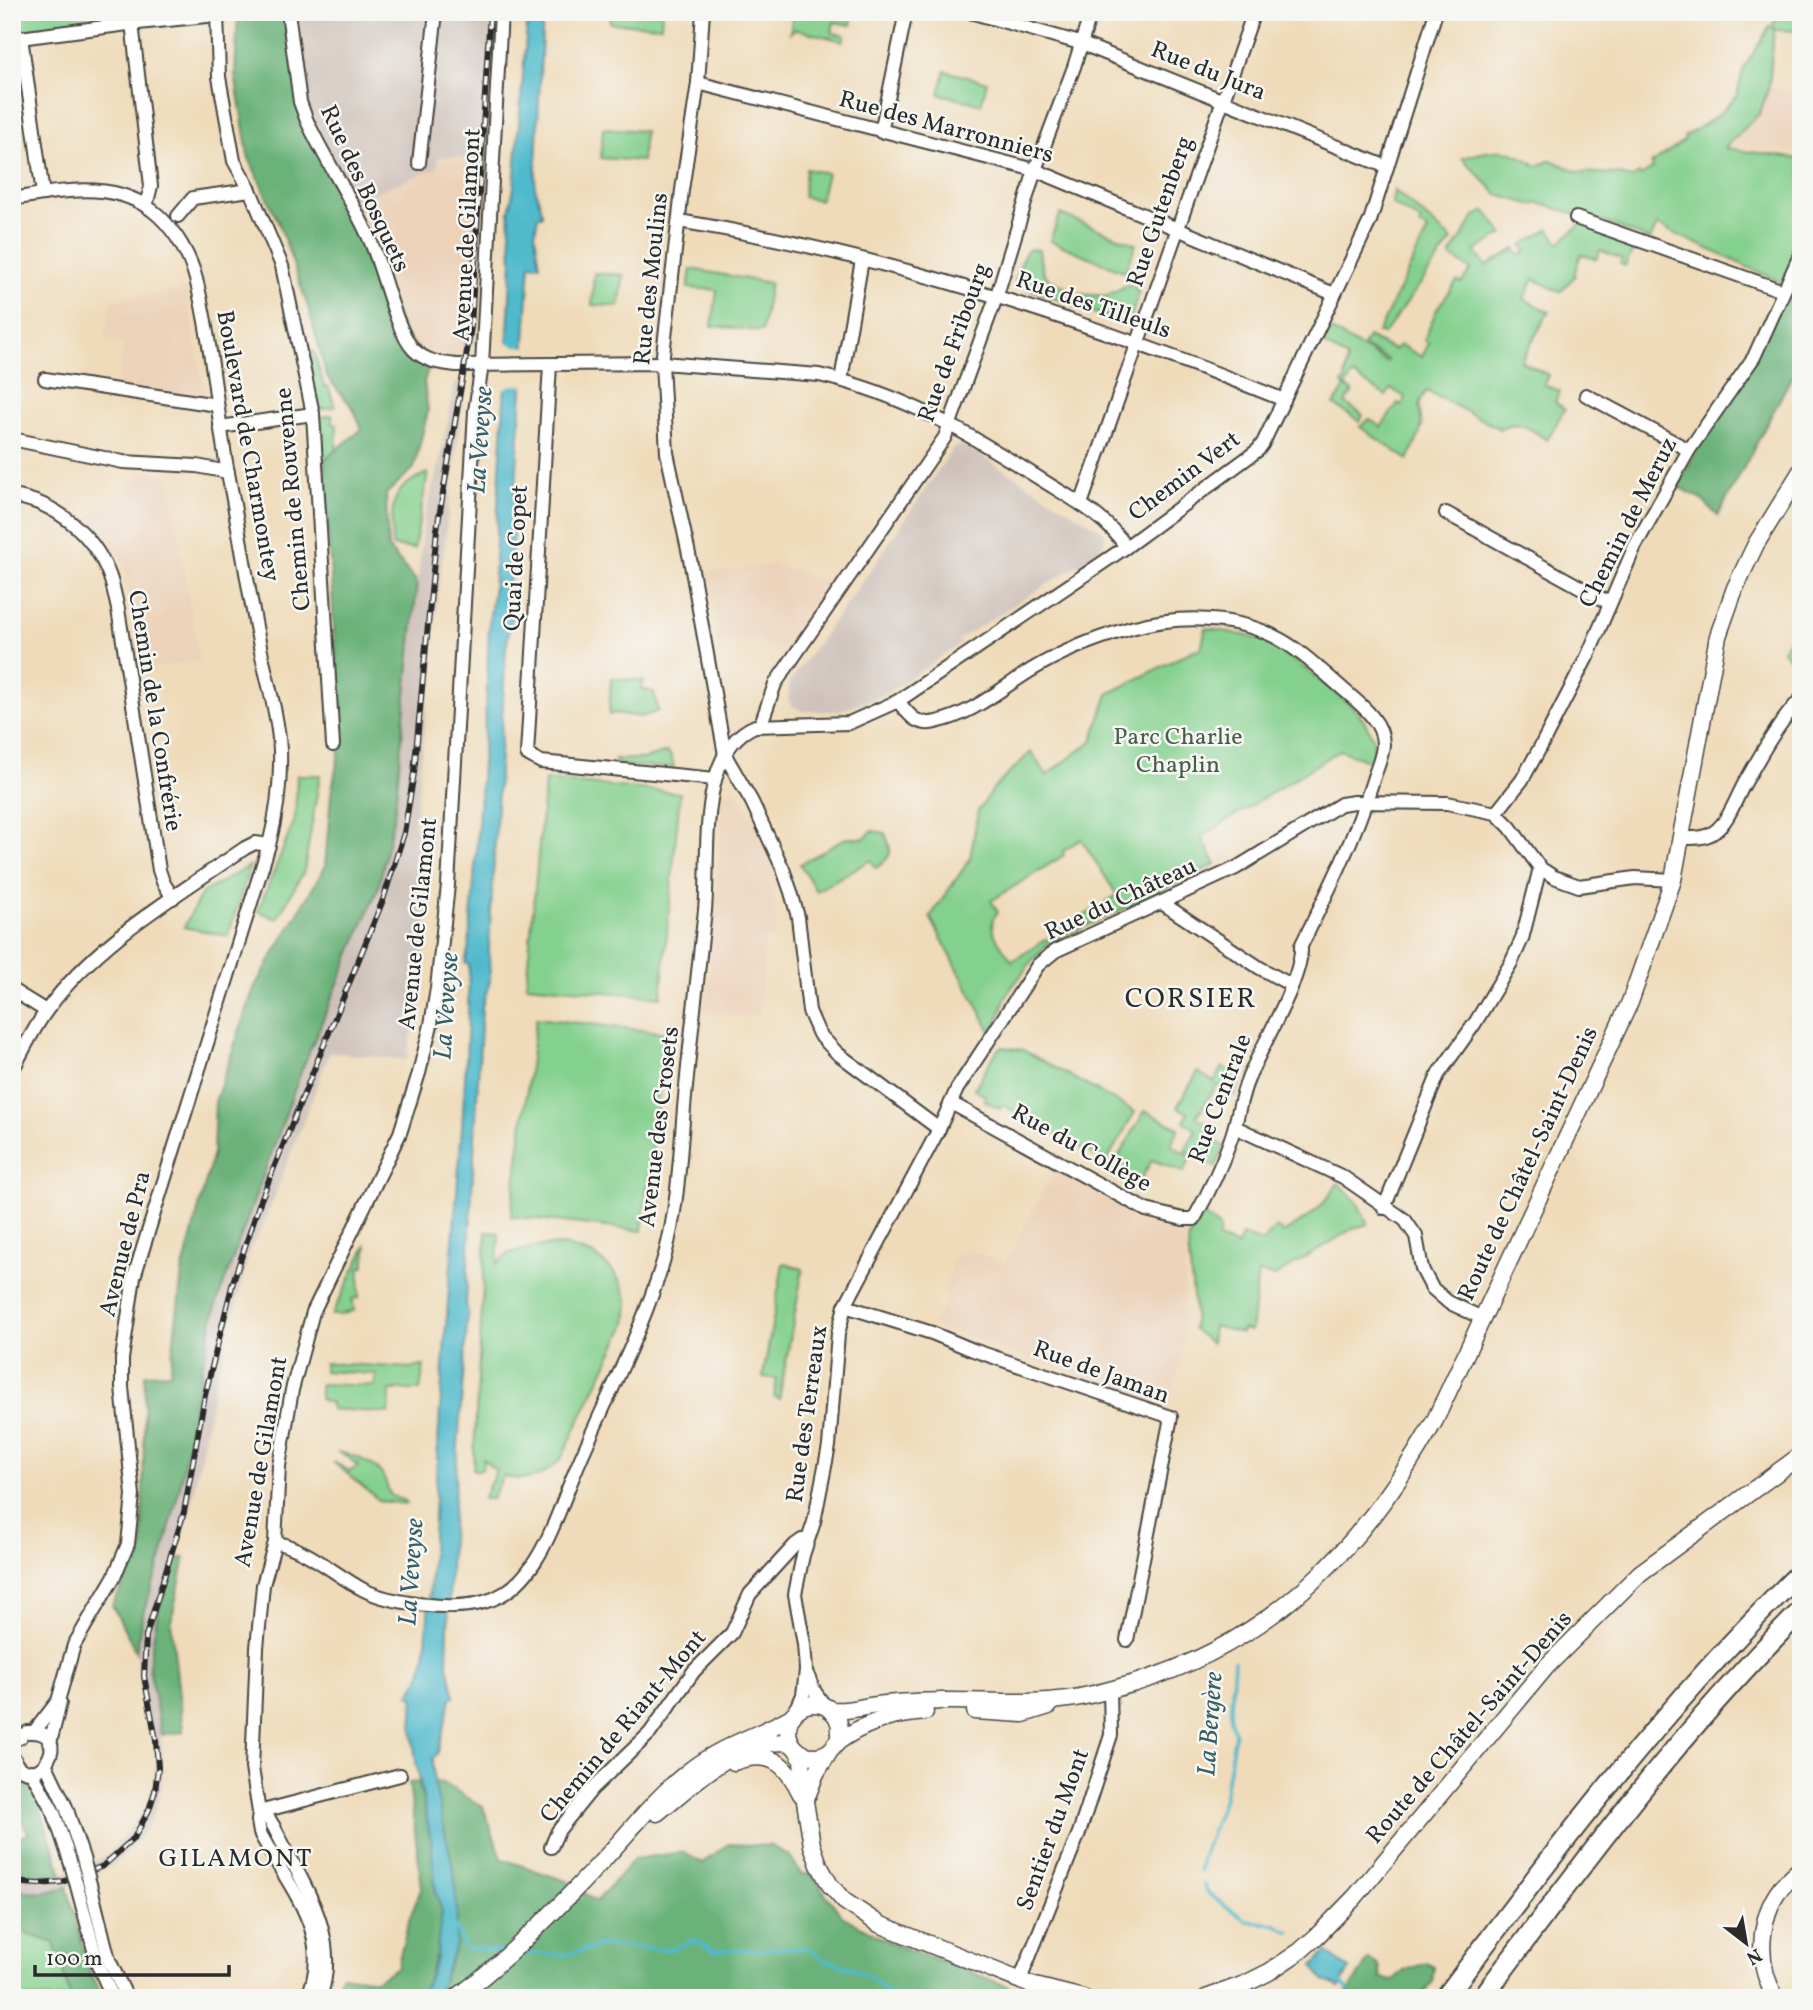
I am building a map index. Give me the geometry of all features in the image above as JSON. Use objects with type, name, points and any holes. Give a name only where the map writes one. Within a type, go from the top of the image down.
[{"type":"highway","points":[[1445,1998],[1632,1755],[1705,1671],[1801,1572]]},
{"type":"highway","points":[[1482,1998],[1652,1776],[1737,1677],[1801,1611]]},
{"type":"main road","name":"Route de Châtel-Saint-Denis","points":[[805,1804],[812,1781],[833,1747],[865,1725],[888,1716],[966,1710],[1023,1714],[1166,1672],[1228,1643],[1300,1595],[1364,1528],[1401,1478],[1435,1420],[1630,1002],[1673,880],[1718,636],[1735,588],[1756,544],[1801,471]]},
{"type":"main road","name":"Route de Châtel-Saint-Denis","points":[[1206,1998],[1269,1972],[1317,1936],[1355,1897],[1547,1665],[1640,1573],[1801,1455]]},
{"type":"main road","name":"Route de Châtel-Saint-Denis","points":[[828,1709],[845,1711],[887,1704],[1068,1699]]},
{"type":"main road","points":[[456,1998],[495,1968],[548,1919],[639,1818],[696,1776],[754,1745],[774,1742],[795,1747],[814,1756],[833,1747],[839,1734],[839,1726],[828,1709],[811,1705],[724,1748],[696,1776]]},
{"type":"main road","points":[[794,1714],[788,1728],[795,1747]]},
{"type":"main road","name":"Route de Châtel-Saint-Denis","points":[[795,1747],[803,1768],[805,1804],[812,1845],[830,1885],[844,1901],[879,1924],[1020,1980],[1040,1993],[1083,1998]]},
{"type":"main road","points":[[696,1776],[745,1758],[768,1758],[788,1770],[805,1804]]},
{"type":"main road","points":[[1776,1998],[1769,1985],[1764,1965],[1763,1932],[1780,1889],[1801,1868]]},
{"type":"street","name":"Rue des Bosquets","points":[[288,12],[303,111],[372,243],[404,334],[414,349],[430,362],[457,365],[662,363],[819,375],[841,380],[879,391],[938,416],[1081,504],[1114,530],[1126,547]]},
{"type":"street","points":[[419,163],[436,12]]},
{"type":"street","name":"Avenue de Gilamont","points":[[307,1998],[317,1967],[312,1930],[296,1893],[260,1833],[260,1812],[252,1768],[263,1586],[275,1542],[279,1466],[292,1390],[313,1312],[400,1133],[431,1026],[448,885],[475,411],[488,365],[501,12]]},
{"type":"street","name":"Rue des Moulins","points":[[703,12],[698,83],[662,363],[667,453],[695,584],[725,755]]},
{"type":"street","points":[[881,132],[906,12]]},
{"type":"street","name":"Rue du Jura","points":[[970,12],[1080,43],[1387,167]]},
{"type":"street","name":"Rue de Fribourg","points":[[761,724],[775,684],[945,437],[1091,12]]},
{"type":"street","name":"Rue Gutenberg","points":[[1081,504],[1254,12]]},
{"type":"street","name":"Chemin Vert","points":[[761,724],[849,723],[898,701],[1126,547],[1258,450],[1370,221],[1436,12]]},
{"type":"street","points":[[43,194],[17,38],[217,14]]},
{"type":"street","name":"Chemin de Rouvenne","points":[[217,14],[219,77],[234,161],[250,190],[282,266],[313,414],[333,745]]},
{"type":"street","points":[[132,23],[151,186],[146,206]]},
{"type":"street","name":"Rue des Marronniers","points":[[698,83],[1035,170],[1334,295]]},
{"type":"street","name":"Boulevard de Charmontey","points":[[12,199],[87,189],[125,195],[146,206],[166,223],[190,261],[196,278],[262,657],[273,696],[280,750],[277,810],[269,845]]},
{"type":"street","points":[[178,216],[184,205],[193,198],[250,190]]},
{"type":"street","points":[[1576,218],[1783,291]]},
{"type":"street","name":"Rue des Tilleuls","points":[[679,221],[734,230],[996,295],[1166,354],[1284,400]]},
{"type":"street","name":"Chemin de Meruz","points":[[1496,813],[1522,780],[1541,746],[1588,655],[1636,546],[1689,450],[1754,357],[1801,253]]},
{"type":"street","points":[[841,380],[862,260]]},
{"type":"street","name":"Quai de Copet","points":[[550,365],[527,754],[541,762],[715,779]]},
{"type":"street","points":[[44,379],[217,405]]},
{"type":"street","points":[[1586,395],[1689,450]]},
{"type":"street","points":[[220,427],[313,414]]},
{"type":"street","points":[[12,439],[123,462],[184,465],[228,472]]},
{"type":"street","name":"Chemin de la Confrérie","points":[[12,496],[44,506],[69,519],[90,543],[108,571],[118,609],[159,870],[173,898]]},
{"type":"street","points":[[1447,513],[1609,603]]},
{"type":"street","name":"Rue Centrale","points":[[898,701],[918,722],[938,722],[978,706],[1046,661],[1097,638],[1160,622],[1203,619],[1249,627],[1282,640],[1362,705],[1377,723],[1383,744],[1366,802],[1333,882],[1301,946],[1301,956],[1291,985],[1248,1078],[1230,1143],[1194,1219]]},
{"type":"street","points":[[1682,838],[1704,837],[1723,824],[1779,726],[1801,699]]},
{"type":"street","points":[[761,724],[743,732],[725,755],[752,802],[791,892],[803,951],[809,1011],[819,1034],[837,1052],[939,1129]]},
{"type":"street","name":"Avenue des Crosets","points":[[275,1542],[310,1554],[363,1590],[385,1598],[431,1605],[480,1604],[504,1594],[523,1576],[541,1550],[643,1320],[666,1253],[677,1193],[705,907],[710,810],[715,779],[725,755]]},
{"type":"street","name":"Rue du Château","points":[[951,1102],[968,1071],[1038,965],[1064,947],[1236,868],[1341,804],[1447,803],[1496,813]]},
{"type":"street","points":[[1496,813],[1510,827],[1540,868],[1554,877],[1579,886],[1634,878],[1673,880]]},
{"type":"street","points":[[12,1071],[46,1011],[64,989],[106,949],[245,848],[255,844],[269,845]]},
{"type":"street","name":"Avenue de Pra","points":[[46,1765],[51,1754],[50,1743],[74,1645],[114,1577],[128,1544],[133,1495],[122,1387],[122,1359],[134,1277],[269,845]]},
{"type":"street","points":[[1384,1208],[1438,1075],[1475,1023],[1511,963],[1522,939],[1540,868]]},
{"type":"street","points":[[1162,903],[1260,968],[1291,985]]},
{"type":"street","points":[[12,990],[46,1011]]},
{"type":"street","name":"Rue des Terreaux","points":[[794,1714],[803,1695],[806,1670],[795,1594],[814,1521],[829,1446],[838,1334],[845,1306],[951,1102]]},
{"type":"street","name":"Rue du Collège","points":[[951,1102],[1146,1210],[1194,1219]]},
{"type":"street","points":[[1235,1127],[1343,1177],[1384,1208],[1405,1220],[1416,1236],[1422,1269],[1432,1288],[1448,1302],[1482,1318]]},
{"type":"street","name":"Rue de Jaman","points":[[845,1306],[932,1333],[973,1350],[1171,1417],[1127,1640]]},
{"type":"street","name":"Chemin de Riant-Mont","points":[[551,1847],[558,1831],[592,1789],[650,1733],[694,1671],[732,1633],[750,1594],[795,1545],[807,1540]]},
{"type":"street","name":"Rue des Terreaux","points":[[806,1670],[815,1692],[828,1709]]},
{"type":"street","name":"Sentier du Mont","points":[[1020,1980],[1079,1833],[1111,1735],[1110,1690]]},
{"type":"street","name":"Avenue de Pra","points":[[19,1738],[49,1715],[61,1695]]},
{"type":"street","points":[[19,1738],[41,1734],[50,1743]]},
{"type":"street","points":[[12,1759],[20,1768],[31,1772],[76,1859]]},
{"type":"street","points":[[31,1772],[46,1765],[66,1807],[83,1885],[109,1961],[127,1998]]},
{"type":"street","points":[[260,1812],[400,1774]]},
{"type":"street","name":"Avenue de Gilamont","points":[[260,1812],[274,1827],[323,1926],[327,1971],[320,1998]]},
{"type":"street","points":[[83,1885],[98,1965],[113,1998]]},
{"type":"shaded area","points":[[288,12],[495,12],[476,340],[471,347],[462,349],[468,309],[476,158],[439,156],[437,168],[351,201],[311,130]]},
{"type":"shaded area","points":[[1769,86],[1801,97],[1801,151],[1727,146],[1760,113]]},
{"type":"shaded area","points":[[439,155],[476,158],[468,309],[457,365],[414,349],[351,201],[437,168]]},
{"type":"shaded area","points":[[186,289],[206,403],[116,390],[124,343],[104,339],[112,300]]},
{"type":"shaded area","points":[[455,383],[465,384],[440,578],[414,828],[432,831],[424,911],[427,918],[425,951],[407,1060],[330,1052],[263,1226],[252,1245],[214,1387],[189,1518],[157,1616],[149,1666],[161,1735],[163,1767],[154,1814],[140,1838],[113,1865],[67,1887],[44,1893],[12,1890],[12,1872],[28,1877],[58,1875],[109,1853],[137,1820],[154,1784],[156,1757],[141,1692],[136,1652],[143,1613],[162,1557],[180,1486],[216,1305],[302,1069],[379,886],[395,809],[424,520],[440,459]]},
{"type":"shaded area","points":[[962,444],[1103,531],[1106,536],[1100,551],[958,640],[962,643],[884,695],[840,711],[802,711],[791,705],[788,699],[790,681],[866,577],[954,447]]},
{"type":"shaded area","points":[[141,470],[168,473],[199,661],[139,670],[125,563],[92,516],[126,494]]},
{"type":"shaded area","points":[[776,564],[831,582],[784,650],[756,640],[718,643],[707,573]]},
{"type":"shaded area","points":[[732,790],[738,793],[766,841],[783,886],[775,888],[775,938],[765,938],[759,1016],[705,1012],[712,954],[722,799],[725,793]]},
{"type":"shaded area","points":[[1054,1170],[1140,1217],[1190,1223],[1185,1241],[1184,1346],[1169,1407],[934,1325],[947,1298],[945,1286],[955,1256],[968,1250],[1005,1264]]},
{"type":"green space","points":[[12,12],[158,12],[12,33]]},
{"type":"green space","points":[[238,12],[288,12],[300,102],[351,201],[404,334],[430,362],[424,382],[428,411],[414,468],[386,494],[388,548],[417,582],[395,809],[379,886],[302,1069],[216,1305],[180,1486],[162,1557],[143,1613],[136,1652],[112,1605],[142,1550],[145,1374],[170,1373],[182,1273],[213,1153],[215,1102],[254,988],[325,867],[331,794],[341,744],[324,460],[362,429],[353,408],[327,377],[309,310],[280,226],[248,156],[235,74]]},
{"type":"green space","points":[[610,12],[662,12],[661,26],[610,23]]},
{"type":"green space","points":[[793,12],[853,12],[851,25],[834,22],[832,33],[845,35],[843,41],[795,29],[790,33]]},
{"type":"green space","points":[[1784,12],[1801,12],[1801,31],[1774,30],[1769,86],[1760,113],[1725,148],[1801,159],[1801,246],[1782,283],[1657,225],[1650,240],[1613,225],[1538,203],[1533,205],[1498,195],[1462,158],[1501,151],[1518,155],[1537,166],[1551,160],[1578,172],[1616,174],[1632,178],[1639,174],[1641,176],[1653,168],[1651,164],[1685,140],[1684,137],[1718,115],[1737,96],[1743,70],[1770,26],[1774,29],[1773,23]]},
{"type":"green space","points":[[945,71],[987,82],[981,104],[939,94]]},
{"type":"green space","points":[[603,128],[644,131],[642,161],[601,158]]},
{"type":"green space","points":[[806,169],[827,173],[820,200],[803,197]]},
{"type":"green space","points":[[1394,190],[1452,240],[1384,334],[1378,333],[1428,230],[1420,225],[1421,221],[1392,204]]},
{"type":"green space","points":[[1486,211],[1503,234],[1475,251],[1486,266],[1515,249],[1522,255],[1526,251],[1522,245],[1549,229],[1559,243],[1581,224],[1631,243],[1634,249],[1625,266],[1620,264],[1622,259],[1600,250],[1596,259],[1581,254],[1575,276],[1560,292],[1534,279],[1524,299],[1549,312],[1521,361],[1548,375],[1544,385],[1560,391],[1555,402],[1565,409],[1547,440],[1518,425],[1500,429],[1427,391],[1419,406],[1422,423],[1420,432],[1408,460],[1360,427],[1369,419],[1381,427],[1398,403],[1402,406],[1405,397],[1391,389],[1386,396],[1353,375],[1345,387],[1342,384],[1345,380],[1347,358],[1322,343],[1329,329],[1387,362],[1388,360],[1363,346],[1368,337],[1394,350],[1400,345],[1422,357],[1429,343],[1424,340],[1437,309],[1457,281],[1461,283],[1471,270],[1450,256],[1475,216]]},
{"type":"green space","points":[[1060,214],[1136,244],[1125,272],[1050,241]]},
{"type":"green space","points":[[1030,249],[1039,250],[1041,266],[1046,276],[1069,289],[1069,300],[1063,301],[1028,289],[1029,284],[1015,280],[1025,253]]},
{"type":"green space","points":[[1801,265],[1801,359],[1718,516],[1699,497],[1678,487],[1705,433]]},
{"type":"green space","points":[[691,269],[770,283],[762,331],[712,326],[717,290],[688,288]]},
{"type":"green space","points":[[594,273],[624,275],[619,306],[592,305]]},
{"type":"green space","points":[[1127,285],[1139,291],[1129,325],[1074,306],[1080,294],[1106,296]]},
{"type":"green space","points":[[308,348],[309,353],[314,351],[324,387],[328,386],[335,407],[316,410],[303,349]]},
{"type":"green space","points":[[1345,387],[1353,392],[1345,403],[1363,415],[1360,421],[1334,405]]},
{"type":"green space","points":[[332,415],[333,424],[337,424],[336,452],[325,460],[325,473],[318,474],[317,418]]},
{"type":"green space","points":[[428,473],[414,549],[392,546],[395,501],[405,486]]},
{"type":"green space","points":[[1801,613],[1801,669],[1782,651]]},
{"type":"green space","name":"Parc Charlie Chaplin","points":[[1206,628],[1248,636],[1275,645],[1353,707],[1373,738],[1373,763],[1340,750],[1201,837],[1216,864],[1050,942],[1007,994],[993,1035],[930,917],[970,859],[978,811],[994,788],[1031,752],[1047,775],[1092,741],[1108,694],[1194,650],[1201,649]],"holes":[[[1081,839],[1117,895],[1012,961],[993,930],[992,924],[998,912],[991,901],[1064,855],[1063,851]]]},
{"type":"green space","points":[[611,678],[644,681],[641,689],[654,692],[658,711],[642,717],[614,713],[609,715]]},
{"type":"green space","points":[[667,752],[674,768],[618,765],[614,759],[644,759]]},
{"type":"green space","points":[[297,775],[320,775],[304,871],[277,919],[258,911],[295,819]]},
{"type":"green space","points":[[545,780],[680,793],[661,997],[526,985]]},
{"type":"green space","points":[[872,831],[885,833],[890,849],[886,860],[876,868],[871,860],[816,891],[800,864],[846,838],[864,838]]},
{"type":"green space","points":[[250,866],[228,936],[184,927],[202,893]]},
{"type":"green space","points":[[536,1018],[666,1033],[642,1231],[511,1216]]},
{"type":"green space","points":[[1003,1047],[1023,1050],[1135,1112],[1106,1162],[1003,1105],[1000,1109],[984,1100],[986,1097],[974,1089],[998,1049]]},
{"type":"green space","points":[[1223,1067],[1241,1078],[1234,1095],[1217,1085],[1196,1117],[1220,1131],[1215,1141],[1225,1147],[1215,1167],[1185,1150],[1196,1130],[1184,1122],[1188,1113],[1177,1107],[1198,1072],[1214,1082]]},
{"type":"green space","points":[[1145,1111],[1179,1128],[1171,1145],[1191,1157],[1184,1172],[1152,1160],[1138,1184],[1112,1168]]},
{"type":"green space","points":[[1338,1183],[1357,1202],[1368,1224],[1354,1228],[1275,1276],[1258,1273],[1251,1331],[1242,1329],[1241,1333],[1213,1326],[1211,1343],[1193,1329],[1195,1315],[1188,1245],[1202,1214],[1220,1228],[1218,1239],[1238,1246],[1242,1235],[1263,1242],[1276,1227],[1283,1233],[1308,1217],[1326,1200]]},
{"type":"green space","points":[[486,1232],[499,1233],[497,1264],[509,1253],[541,1246],[564,1245],[594,1255],[612,1270],[622,1285],[628,1303],[626,1324],[561,1459],[548,1471],[535,1477],[520,1479],[503,1476],[492,1499],[483,1499],[496,1471],[483,1459],[482,1470],[473,1470]]},
{"type":"green space","points":[[367,1244],[364,1267],[360,1267],[359,1298],[352,1299],[355,1310],[332,1315]]},
{"type":"green space","points":[[783,1263],[803,1269],[779,1399],[774,1397],[777,1379],[763,1377]]},
{"type":"green space","points":[[324,1363],[411,1368],[424,1366],[420,1390],[390,1390],[389,1413],[331,1409],[331,1403],[320,1400],[320,1384],[375,1386],[376,1374],[324,1371]]},
{"type":"green space","points":[[337,1452],[357,1457],[377,1469],[391,1495],[406,1501],[407,1504],[380,1501],[333,1462],[349,1472],[358,1466],[347,1456]]},
{"type":"green space","points":[[176,1558],[185,1558],[171,1622],[183,1732],[161,1735],[149,1666],[157,1615]]},
{"type":"green space","points":[[12,1772],[34,1790],[62,1874],[28,1877],[12,1872],[12,1840],[29,1834],[12,1804]]},
{"type":"green space","points":[[419,1782],[431,1840],[436,1894],[442,1911],[438,1948],[424,1992],[420,1998],[333,1998],[342,1975],[376,1980],[397,1967],[410,1917],[422,1887],[409,1783]]},
{"type":"green space","points":[[434,1782],[443,1783],[483,1807],[502,1859],[569,1882],[596,1902],[634,1859],[683,1852],[702,1863],[729,1844],[771,1846],[790,1856],[801,1874],[811,1874],[842,1916],[889,1942],[1008,1986],[1015,1998],[435,1998],[456,1945],[457,1909]]},
{"type":"green space","points":[[67,1887],[90,1974],[104,1998],[71,1998],[54,1943],[12,1927],[12,1890],[44,1893]]},
{"type":"green space","points":[[12,1927],[54,1943],[71,1998],[12,1998]]},
{"type":"green space","points":[[1369,1959],[1379,1966],[1381,1978],[1393,1980],[1404,1971],[1426,1963],[1434,1967],[1432,1983],[1419,1998],[1344,1998]]},
{"type":"water","points":[[528,12],[543,12],[535,187],[542,212],[542,216],[538,216],[535,234],[540,265],[530,264],[509,594],[512,615],[506,648],[489,947],[490,981],[482,1006],[466,1304],[468,1312],[451,1540],[447,1662],[455,1697],[451,1698],[438,1752],[433,1759],[434,1782],[454,1872],[456,1945],[435,1998],[420,1998],[435,1963],[442,1911],[436,1894],[431,1840],[416,1761],[412,1729],[414,1697],[409,1695],[420,1677],[425,1658],[464,1097],[469,965],[465,963],[474,884],[489,620],[493,594],[512,261],[509,212],[514,187]]},
{"type":"water","points":[[1326,1952],[1350,1969],[1339,1987],[1325,1981],[1313,1966]]},
{"type":"pier","points":[[503,339],[513,346],[528,347],[526,385],[511,385],[500,392]]},
{"type":"waterway","name":"La Bergère","points":[[1200,1871],[1201,1860],[1224,1798],[1235,1733],[1230,1721],[1234,1661]]},
{"type":"waterway","name":"La Bergère","points":[[1203,1884],[1209,1894],[1247,1921],[1274,1924],[1290,1932]]},
{"type":"waterway","points":[[454,1924],[465,1948],[504,1952]]},
{"type":"waterway","points":[[519,1953],[565,1955],[603,1945],[668,1950],[696,1940],[713,1951],[809,1948],[824,1960],[852,1968],[873,1979],[894,1998]]},
{"type":"waterway","name":"La Bergère","points":[[1340,1981],[1348,1990]]},
{"type":"railway","points":[[12,1882],[62,1882],[103,1866],[134,1838],[149,1810],[158,1768],[156,1740],[144,1676],[146,1636],[184,1512],[205,1395],[233,1282],[260,1202],[383,900],[404,833],[414,773],[437,529],[471,327],[490,12]]},
{"type":"district","name":"CORSIER","points":[[1191,999]]},
{"type":"district","name":"GILAMONT","points":[[236,1859]]},
{"type":"water label","name":"La Veveyse","points":[[481,440]]},
{"type":"water label","name":"La Veveyse","points":[[447,1006]]},
{"type":"water label","name":"La Veveyse","points":[[412,1572]]}]
